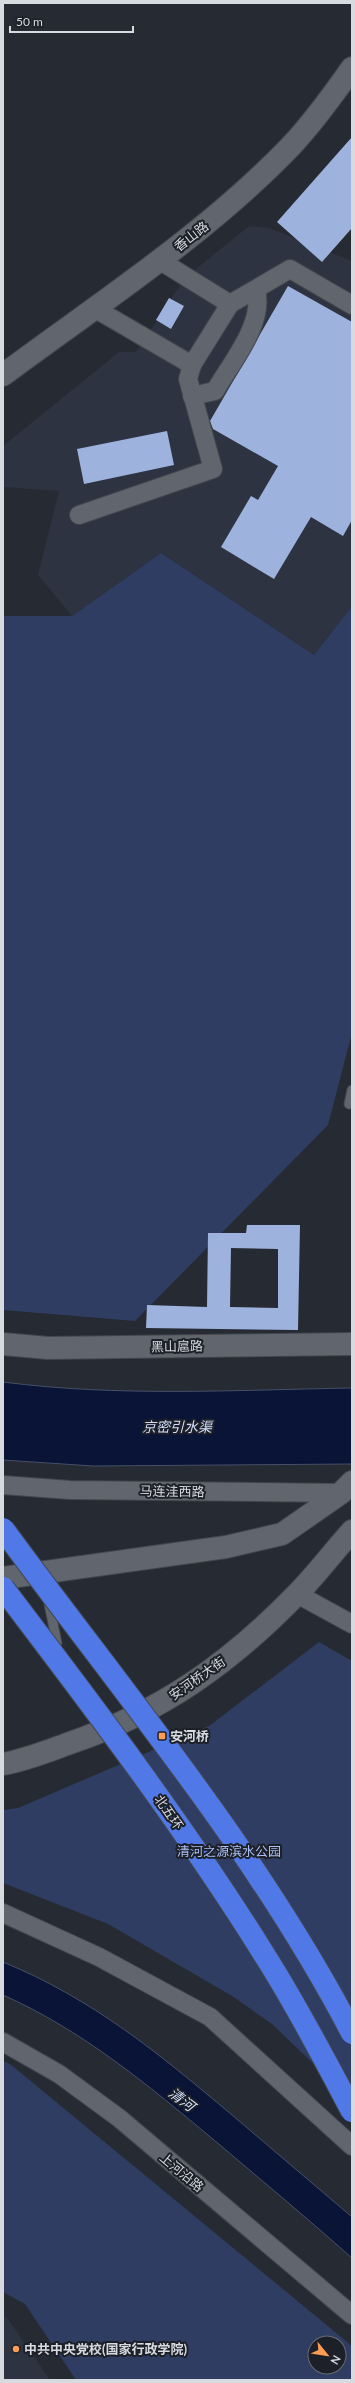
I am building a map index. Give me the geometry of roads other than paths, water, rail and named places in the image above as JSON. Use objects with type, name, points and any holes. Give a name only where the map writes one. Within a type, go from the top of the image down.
[{"type":"highway","points":[[3,1529],[194,1783],[264,1882],[352,2033]]},
{"type":"highway","name":"北五环","points":[[3,1588],[85,1695],[235,1908],[272,1967],[352,2110]]},
{"type":"street","name":"香山路","points":[[3,375],[159,260],[231,204],[292,146],[352,68]]},
{"type":"street","points":[[159,260],[230,304]]},
{"type":"street","points":[[79,515],[213,469],[188,379],[192,365],[230,304],[290,269],[352,305]]},
{"type":"street","points":[[192,396],[215,391],[255,323],[258,296],[256,290]]},
{"type":"street","points":[[94,308],[192,365]]},
{"type":"street","name":"黑山扈路","points":[[3,1344],[48,1348],[352,1344]]},
{"type":"street","name":"马连洼西路","points":[[3,1485],[70,1490],[347,1488]]},
{"type":"street","points":[[3,1578],[226,1547],[282,1534],[347,1488]]},
{"type":"street","name":"安河桥大街","points":[[3,1764],[125,1723],[148,1711],[217,1666],[267,1624],[297,1594],[352,1531]]},
{"type":"street","points":[[297,1594],[352,1624]]},
{"type":"street","points":[[3,1913],[99,1957],[210,2017],[352,2146]]},
{"type":"street","name":"上河沿路","points":[[3,2042],[59,2074],[119,2118],[352,2315]]},
{"type":"lane","points":[[352,1090],[349,1104],[352,1104]]},
{"type":"lane","points":[[42,1573],[57,1643]]},
{"type":"water","name":"京密引水渠","points":[[3,1382],[46,1387],[133,1391],[221,1391],[352,1388],[352,1464],[93,1466],[3,1460]]},
{"type":"water","name":"清河","points":[[3,1962],[66,1993],[124,2029],[178,2070],[232,2115],[352,2217],[352,2258],[301,2213],[139,2079],[87,2042],[60,2025],[3,1995]]},
{"type":"place","name":"安河桥","points":[[162,1736]]},
{"type":"place","name":"中共中央党校(国家行政学院)","points":[[16,2349]]},
{"type":"park label","name":"清河之源滨水公园","points":[[229,1851]]}]
